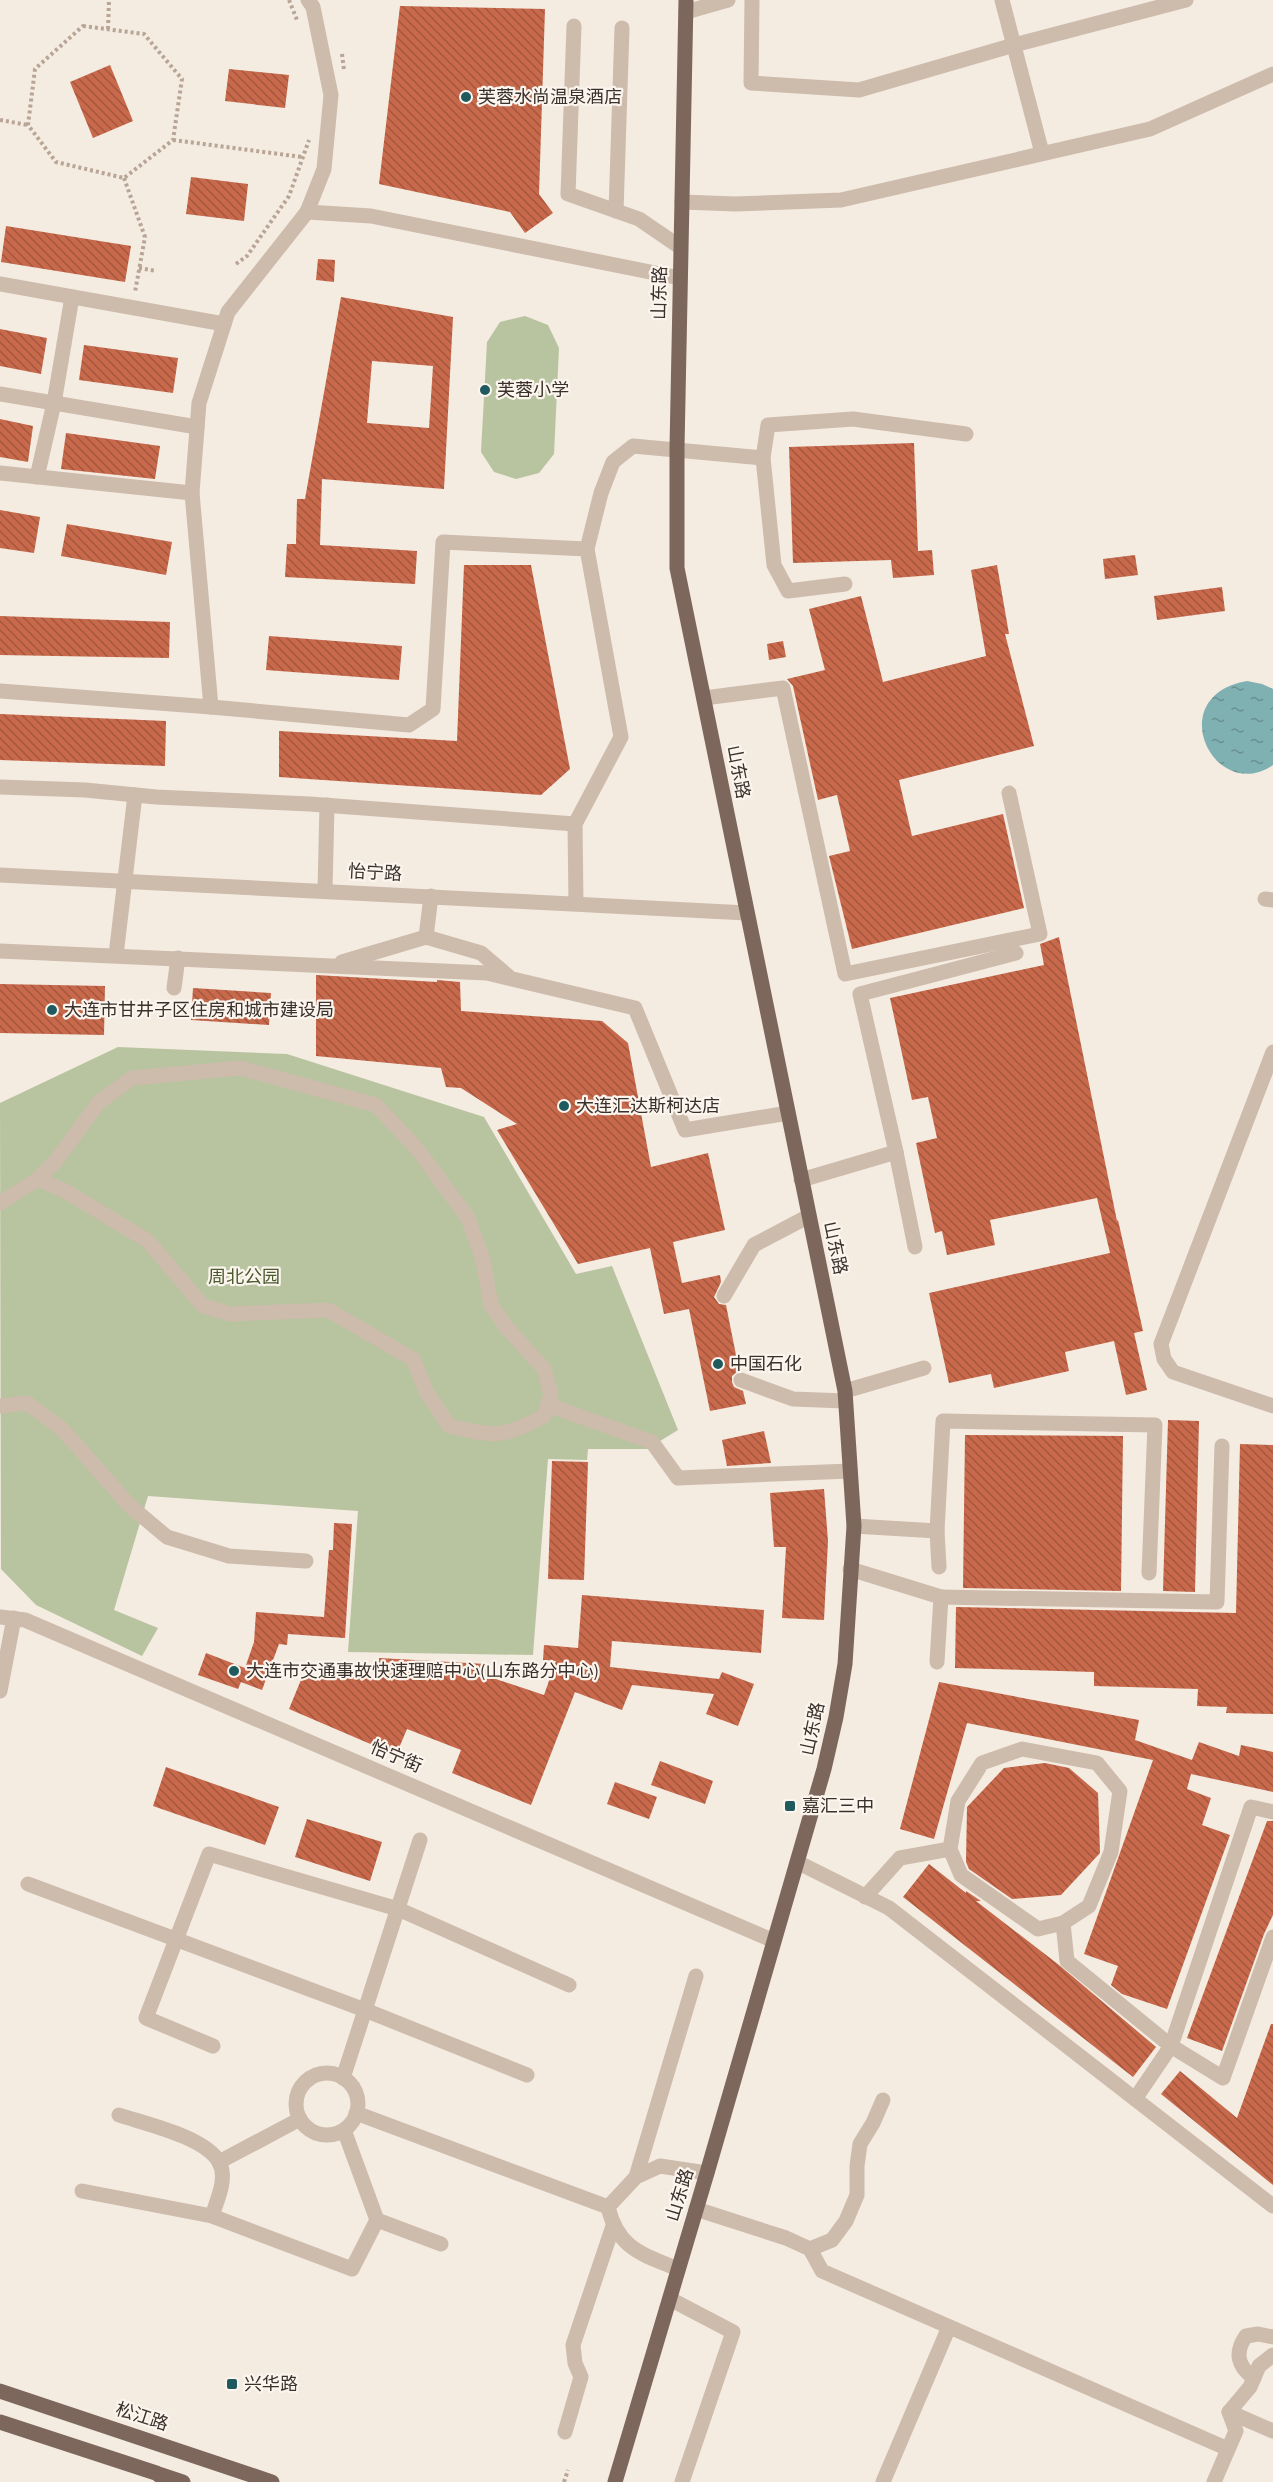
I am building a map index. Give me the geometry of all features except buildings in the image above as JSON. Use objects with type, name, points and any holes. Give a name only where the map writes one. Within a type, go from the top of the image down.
[{"type":"main road","name":"山东路","points":[[615,2482],[708,2173],[824,1769],[836,1717],[844,1664],[854,1526],[845,1396],[677,567],[680,246],[686,6]]},
{"type":"main road","name":"松江路","points":[[0,2391],[272,2482]]},
{"type":"main road","points":[[0,2422],[183,2482]]},
{"type":"street","points":[[212,707],[192,493],[199,403],[228,312],[307,212],[324,169],[331,95],[313,7],[308,0]]},
{"type":"street","points":[[686,6],[728,0]]},
{"type":"street","points":[[752,0],[751,83],[859,90],[1014,45],[1186,0]]},
{"type":"street","points":[[1002,0],[1042,153]]},
{"type":"street","points":[[574,26],[568,194],[639,219],[680,246]]},
{"type":"street","points":[[616,211],[622,28]]},
{"type":"street","points":[[682,202],[735,204],[841,200],[1150,129],[1273,74]]},
{"type":"street","points":[[307,212],[371,216],[680,278]]},
{"type":"street","points":[[0,284],[224,324]]},
{"type":"street","points":[[38,477],[54,403],[72,297]]},
{"type":"street","points":[[0,394],[197,427]]},
{"type":"street","points":[[845,584],[788,591],[774,565],[763,458],[768,425],[853,419],[966,434]]},
{"type":"street","points":[[576,903],[575,824],[621,737],[587,549],[601,493],[613,462],[633,446],[677,448],[763,458]]},
{"type":"street","points":[[0,473],[192,493]]},
{"type":"street","points":[[0,691],[409,725],[433,710],[443,542],[587,549]]},
{"type":"street","points":[[704,698],[783,688],[845,974],[1040,934],[1009,793]]},
{"type":"street","points":[[0,787],[327,805],[575,824]]},
{"type":"street","points":[[116,955],[135,795]]},
{"type":"street","points":[[325,890],[327,805]]},
{"type":"street","name":"怡宁路","points":[[0,875],[747,913]]},
{"type":"street","points":[[426,937],[431,896]]},
{"type":"street","points":[[328,966],[426,937],[481,953],[510,978]]},
{"type":"street","points":[[0,951],[487,973],[635,1008],[685,1130],[788,1113]]},
{"type":"street","points":[[915,1247],[860,994],[1017,953]]},
{"type":"street","points":[[174,988],[178,958]]},
{"type":"street","points":[[1273,1052],[1161,1344],[1164,1359],[1173,1372],[1273,1406]]},
{"type":"street","points":[[0,1203],[38,1179],[55,1162],[99,1102],[132,1078],[240,1068],[376,1105],[418,1150],[468,1218],[483,1260],[491,1305],[507,1328],[544,1369],[551,1394],[544,1416],[516,1432],[488,1435],[449,1426],[426,1391],[413,1359],[328,1310],[231,1314],[203,1306],[148,1241],[67,1192],[38,1179]]},
{"type":"street","points":[[801,1180],[896,1152]]},
{"type":"street","points":[[724,1296],[754,1245],[809,1216]]},
{"type":"street","points":[[741,1380],[793,1399],[845,1396],[924,1368]]},
{"type":"street","points":[[0,1407],[27,1403],[62,1429],[130,1506],[167,1537],[229,1556],[306,1561]]},
{"type":"street","points":[[548,1405],[652,1442],[678,1478],[850,1471]]},
{"type":"street","points":[[939,1568],[937,1531],[943,1421],[1155,1425],[1149,1572]]},
{"type":"street","points":[[850,1569],[941,1597],[1217,1602],[1222,1446]]},
{"type":"street","points":[[854,1526],[937,1531]]},
{"type":"street","points":[[937,1662],[941,1597]]},
{"type":"street","points":[[0,1691],[7,1617]]},
{"type":"street","name":"怡宁街","points":[[7,1617],[25,1620],[774,1941]]},
{"type":"street","points":[[1022,1749],[1096,1763],[1120,1791],[1111,1852],[1089,1906],[1064,1923],[1038,1929],[962,1875],[950,1849],[958,1801],[982,1763],[1022,1749]]},
{"type":"street","points":[[1135,2099],[1171,2046],[1251,1807],[1273,1812]]},
{"type":"street","points":[[343,2078],[420,1840]]},
{"type":"street","points":[[865,1897],[900,1857],[950,1849]]},
{"type":"street","points":[[213,2046],[146,2018],[209,1854],[398,1909],[569,1985]]},
{"type":"street","points":[[797,1862],[889,1908],[1273,2206]]},
{"type":"street","points":[[28,1884],[365,2010],[527,2075]]},
{"type":"street","points":[[1064,1923],[1067,1961],[1171,2046],[1222,2078],[1273,1937]]},
{"type":"street","points":[[636,2177],[696,1976]]},
{"type":"street","points":[[325,2074],[343,2078],[356,2094],[356,2113],[352,2122],[344,2130],[325,2135],[315,2133],[300,2119],[296,2109],[297,2099],[306,2081],[325,2074]]},
{"type":"street","points":[[810,2249],[832,2240],[846,2222],[857,2195],[860,2144],[883,2100]]},
{"type":"street","points":[[356,2113],[608,2207]]},
{"type":"street","points":[[119,2115],[202,2144],[219,2162],[222,2185],[212,2216]]},
{"type":"street","points":[[219,2162],[300,2119]]},
{"type":"street","points":[[82,2191],[212,2216],[352,2269],[377,2220],[344,2130]]},
{"type":"street","points":[[608,2207],[636,2177],[660,2166],[708,2173]]},
{"type":"street","points":[[608,2207],[613,2226],[636,2252],[678,2269]]},
{"type":"street","points":[[696,2209],[786,2238],[810,2249],[822,2271],[1228,2449]]},
{"type":"street","points":[[377,2220],[441,2244]]},
{"type":"street","points":[[565,2432],[581,2377],[575,2362],[573,2345],[613,2226]]},
{"type":"street","points":[[669,2299],[733,2332],[682,2482]]},
{"type":"street","points":[[882,2482],[949,2327]]},
{"type":"street","points":[[1254,2378],[1243,2370],[1238,2358],[1240,2345],[1246,2336],[1258,2334],[1273,2337]]},
{"type":"street","points":[[1229,2412],[1250,2386],[1259,2366],[1273,2355]]},
{"type":"street","points":[[1214,2482],[1236,2431],[1229,2412]]},
{"type":"street","points":[[1229,2412],[1273,2432]]},
{"type":"path","points":[[108,29],[109,0]]},
{"type":"path","points":[[289,0],[302,30]]},
{"type":"path","points":[[28,125],[35,69],[83,26],[144,34],[182,79],[173,140],[124,178]]},
{"type":"path","points":[[341,53],[345,63],[344,74]]},
{"type":"path","points":[[0,120],[28,125],[56,162],[124,178]]},
{"type":"path","points":[[236,264],[247,256],[289,196],[312,132]]},
{"type":"path","points":[[173,140],[303,157]]},
{"type":"path","points":[[124,178],[145,237],[133,308]]},
{"type":"path","points":[[139,268],[156,271]]},
{"type":"path","points":[[564,2482],[568,2470]]},
{"type":"green space","points":[[525,316],[548,325],[559,348],[554,454],[539,473],[516,479],[494,472],[481,452],[487,342],[500,322]]},
{"type":"green space","name":"周北公园","points":[[118,1047],[287,1054],[484,1117],[576,1274],[612,1266],[678,1430],[647,1449],[588,1449],[587,1460],[548,1459],[533,1655],[348,1652],[358,1511],[148,1496],[114,1610],[158,1628],[142,1656],[36,1605],[1,1569],[0,1103]]},
{"type":"water","points":[[1247,681],[1273,689],[1273,765],[1251,773],[1232,771],[1216,760],[1206,744],[1202,725],[1206,706],[1221,691]]},
{"type":"place","name":"芙蓉水尚温泉酒店","points":[[466,97]]},
{"type":"place","name":"芙蓉小学","points":[[485,390]]},
{"type":"place","name":"大连市甘井子区住房和城市建设局","points":[[52,1010]]},
{"type":"place","name":"大连汇达斯柯达店","points":[[564,1106]]},
{"type":"place","name":"中国石化","points":[[718,1364]]},
{"type":"place","name":"大连市交通事故快速理赔中心(山东路分中心)","points":[[234,1671]]},
{"type":"place","name":"嘉汇三中","points":[[790,1806]]},
{"type":"place","name":"兴华路","points":[[232,2384]]}]
